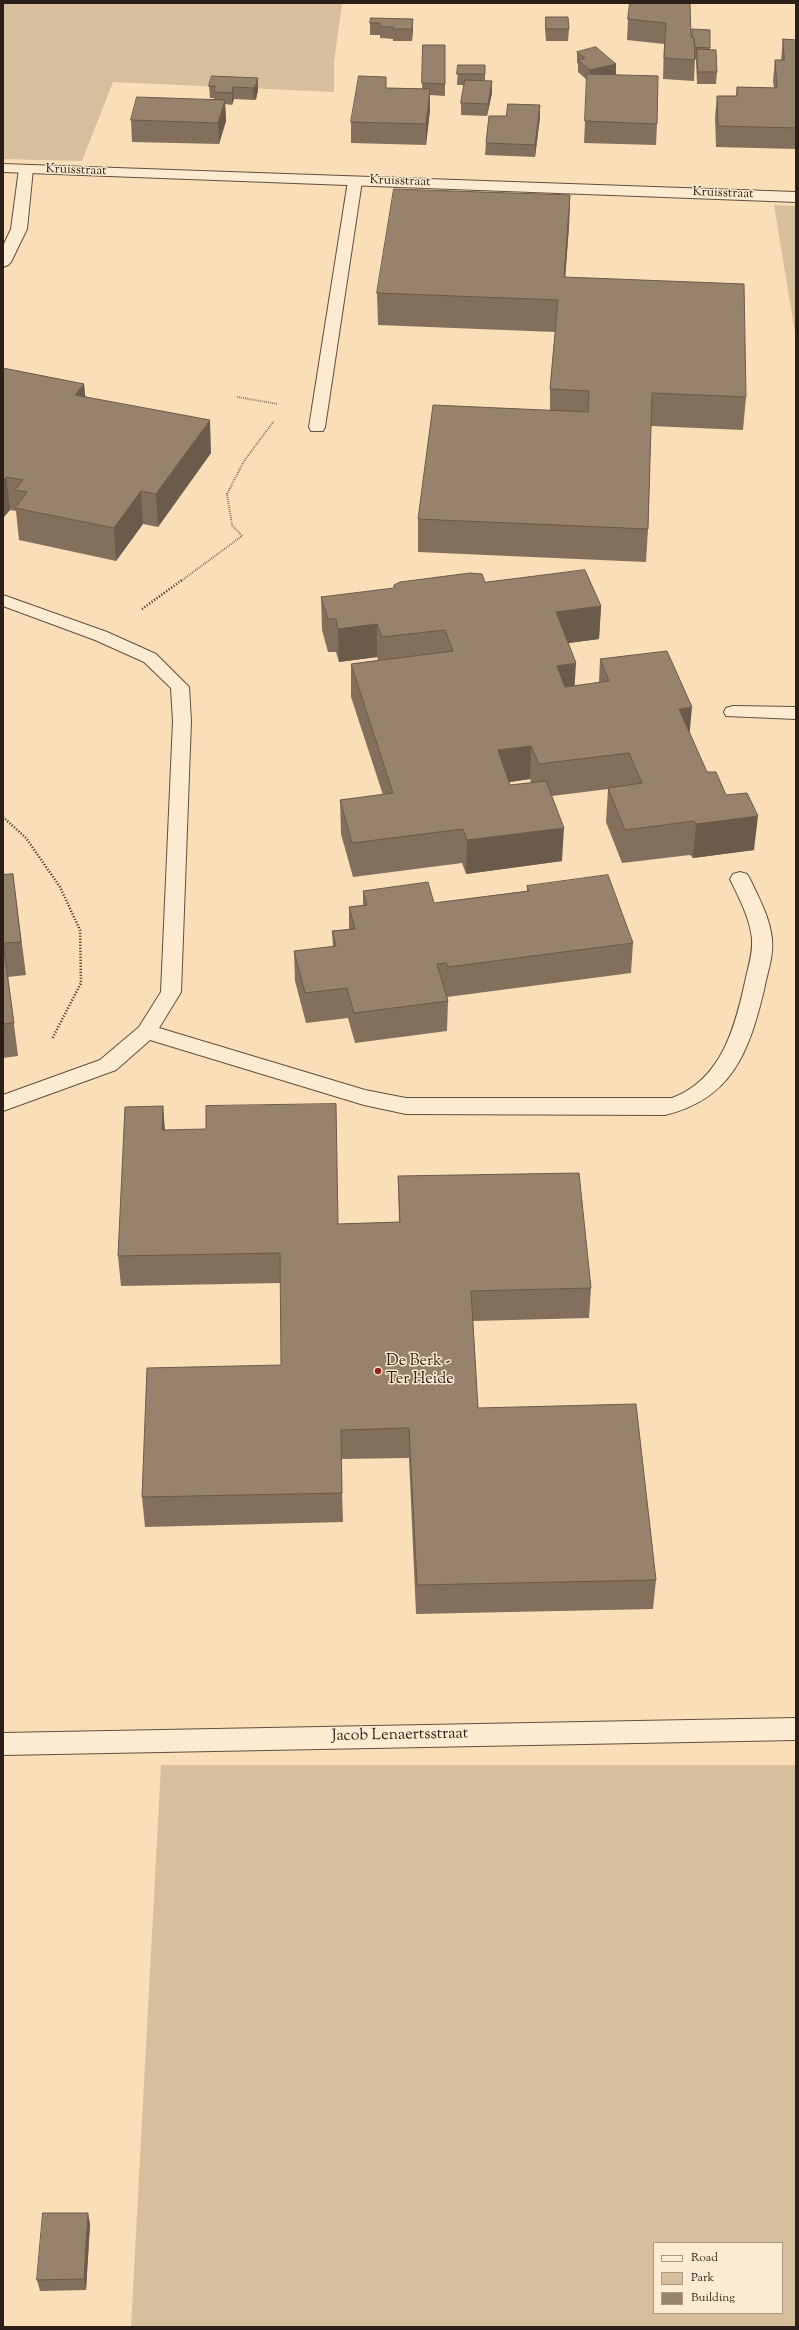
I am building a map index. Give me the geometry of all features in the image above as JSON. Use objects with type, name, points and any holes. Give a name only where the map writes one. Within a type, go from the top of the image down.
[{"type":"street","name":"Kruisstraat","points":[[3,168],[796,197]]},
{"type":"street","points":[[3,262],[19,229],[26,169]]},
{"type":"street","points":[[317,427],[355,181]]},
{"type":"street","points":[[3,600],[102,636],[150,658],[180,687],[182,721],[171,992],[146,1032],[108,1064],[3,1103]]},
{"type":"street","points":[[733,712],[796,713]]},
{"type":"street","points":[[146,1032],[364,1097],[406,1106],[665,1107],[685,1102],[703,1091],[718,1076],[733,1051],[750,1008],[762,948],[759,923],[740,879]]},
{"type":"street","name":"Jacob Lenaertsstraat","points":[[3,1744],[796,1729]]},
{"type":"path","points":[[102,636],[157,600],[191,572],[242,536],[232,525],[227,494],[244,461],[276,418]]},
{"type":"path","points":[[3,817],[26,838],[60,888],[80,930],[81,983],[55,1036],[50,1042]]},
{"type":"green space","points":[[3,3],[342,3],[334,62],[334,92],[113,82],[82,161],[3,159]]},
{"type":"green space","points":[[774,205],[796,206],[796,339]]},
{"type":"green space","points":[[161,1765],[796,1765],[796,2327],[131,2327]]},
{"type":"building","points":[[630,3],[690,3],[691,37],[694,38],[695,60],[664,58],[666,23],[628,19]]},
{"type":"building","points":[[546,17],[568,17],[569,29],[546,29]]},
{"type":"building","points":[[371,18],[413,19],[412,29],[380,27],[380,23],[370,23]]},
{"type":"building","points":[[692,29],[710,30],[710,48],[695,47]]},
{"type":"building","points":[[783,39],[796,40],[796,128],[718,126],[717,96],[737,96],[737,87],[777,88],[775,60],[784,60]]},
{"type":"building","points":[[423,45],[445,45],[445,84],[422,83]]},
{"type":"building","points":[[596,47],[616,64],[590,70],[578,60],[585,58],[577,52]]},
{"type":"building","points":[[697,49],[716,50],[717,72],[698,72]]},
{"type":"building","points":[[458,65],[485,65],[485,74],[457,74]]},
{"type":"building","points":[[587,74],[658,76],[657,124],[585,121]]},
{"type":"building","points":[[212,76],[258,78],[255,87],[233,87],[232,93],[214,92],[215,86],[209,86]]},
{"type":"building","points":[[359,76],[386,77],[386,88],[430,89],[426,124],[351,122]]},
{"type":"building","points":[[465,80],[492,81],[488,104],[461,103]]},
{"type":"building","points":[[137,97],[225,100],[218,123],[131,120]]},
{"type":"building","points":[[508,104],[540,105],[535,145],[486,143],[489,116],[506,116]]},
{"type":"building","points":[[394,189],[570,195],[564,277],[744,284],[746,397],[652,393],[648,529],[418,519],[433,405],[588,412],[589,391],[550,389],[558,300],[377,293]]},
{"type":"building","points":[[3,368],[84,384],[75,395],[210,420],[156,494],[141,491],[114,528],[15,508],[27,492],[15,490],[23,480],[6,477],[3,481]]},
{"type":"building","points":[[585,570],[601,606],[556,612],[576,663],[557,666],[565,687],[609,681],[600,659],[667,651],[692,707],[679,709],[707,772],[716,772],[726,795],[747,793],[758,816],[696,824],[694,821],[625,830],[608,788],[642,783],[629,753],[539,764],[531,746],[498,750],[510,785],[546,781],[564,828],[467,840],[463,829],[352,843],[340,800],[393,793],[351,664],[453,651],[445,630],[382,637],[377,624],[338,629],[336,619],[328,619],[321,597],[394,588],[394,585],[400,582],[470,573],[482,574],[485,582]]},
{"type":"building","points":[[13,874],[21,942],[3,943],[3,875]]},
{"type":"building","points":[[608,875],[633,943],[448,967],[446,963],[437,964],[448,1001],[354,1013],[347,988],[305,993],[294,951],[336,946],[332,931],[355,929],[349,907],[367,905],[363,891],[428,882],[434,903],[529,891],[527,886]]},
{"type":"building","points":[[3,943],[14,1023],[3,1024]]},
{"type":"building","name":"De Berk - Ter Heide","points":[[336,1104],[338,1224],[400,1222],[398,1176],[579,1173],[591,1288],[471,1291],[478,1408],[636,1404],[656,1580],[417,1585],[409,1428],[341,1430],[342,1493],[142,1497],[147,1368],[281,1365],[280,1253],[118,1256],[125,1107],[163,1106],[162,1130],[206,1129],[206,1106]]},
{"type":"building","points":[[43,2213],[88,2213],[84,2279],[37,2280]]},
{"type":"place","name":"De Berk - Ter Heide","points":[[378,1371]]}]
